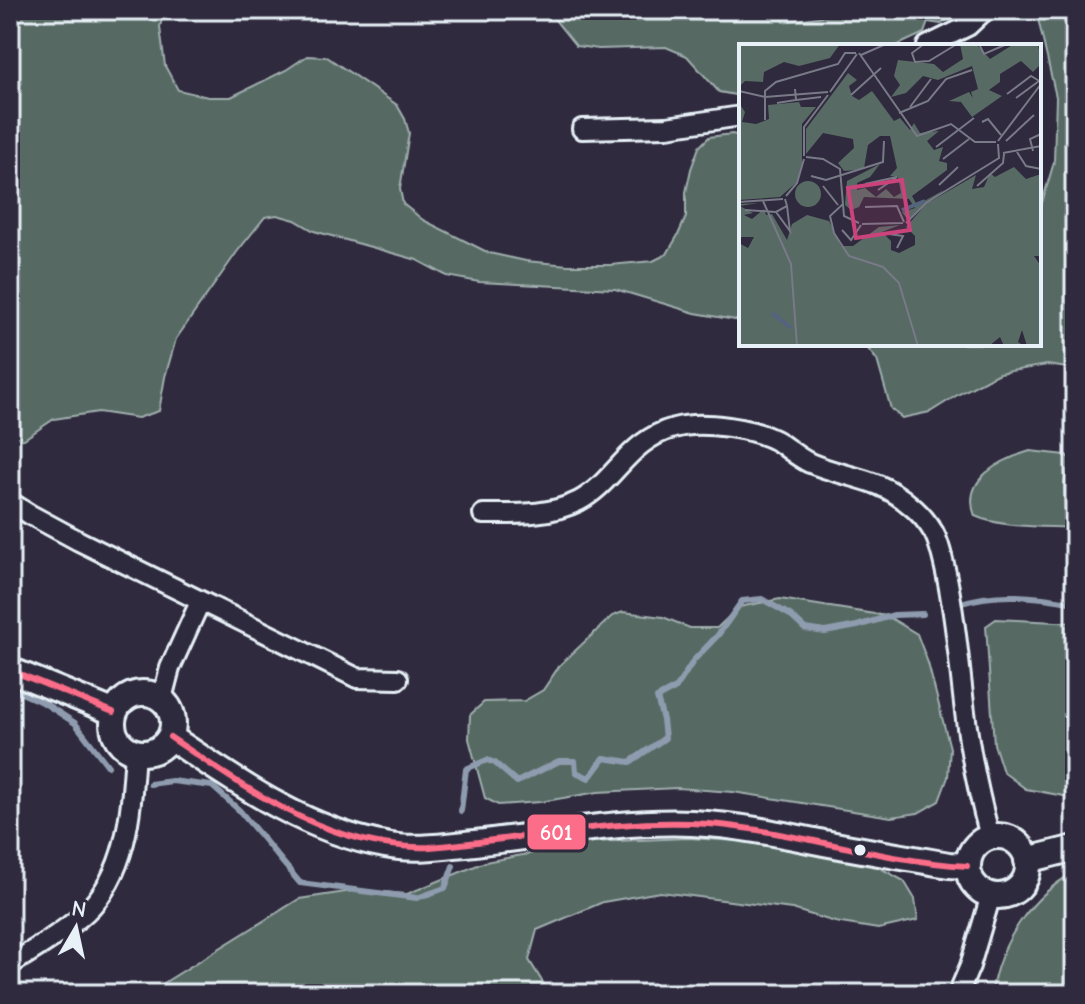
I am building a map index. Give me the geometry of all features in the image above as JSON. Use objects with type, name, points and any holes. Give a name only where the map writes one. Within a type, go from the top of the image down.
[{"type":"street","points":[[931,44],[968,26],[985,10]]},
{"type":"street","points":[[582,129],[667,127],[739,116]]},
{"type":"street","points":[[483,514],[544,513],[579,501],[638,446],[657,433],[695,424],[717,425],[763,436],[778,442],[809,463],[873,481],[897,495],[919,514],[935,534],[943,560],[955,622],[970,745],[990,837]]},
{"type":"street","points":[[10,502],[79,541],[357,678],[398,679]]},
{"type":"street","points":[[162,699],[170,668],[200,602]]},
{"type":"street","points":[[10,670],[113,712]]},
{"type":"street","points":[[136,693],[150,693],[162,699],[173,717],[170,737],[157,749],[146,753],[125,747],[113,727],[113,712],[123,699],[136,693]]},
{"type":"street","points":[[170,737],[299,818],[387,846],[424,848],[632,823],[693,823],[748,828],[967,866]]},
{"type":"street","points":[[10,965],[61,933],[86,912],[115,870],[126,840],[135,752]]},
{"type":"street","points":[[1000,836],[1014,840],[1027,860],[1028,871],[1021,886],[1007,895],[981,892],[969,876],[967,866],[969,856],[981,841],[1000,836]]},
{"type":"street","points":[[1027,860],[1075,848]]},
{"type":"street","points":[[958,994],[970,966],[991,895]]},
{"type":"green space","points":[[10,10],[164,10],[160,27],[165,66],[178,90],[208,97],[231,97],[307,56],[327,57],[397,105],[405,119],[409,133],[400,189],[403,204],[423,220],[489,253],[526,261],[610,265],[653,261],[667,254],[686,217],[686,192],[699,147],[709,137],[739,136],[739,321],[695,313],[615,289],[479,282],[447,276],[417,260],[314,231],[295,220],[277,215],[265,217],[176,339],[159,411],[138,418],[98,412],[54,419],[24,439],[10,440]]},
{"type":"green space","points":[[547,10],[780,10],[784,22],[865,10],[962,10],[941,24],[928,22],[924,33],[900,44],[739,44],[739,96],[719,92],[687,56],[666,47],[599,49],[576,46]]},
{"type":"green space","points":[[1036,10],[1075,10],[1075,369],[1047,365],[999,373],[930,412],[902,418],[891,409],[877,360],[866,346],[1041,346],[1041,206],[1054,162],[1056,97]]},
{"type":"green space","points":[[1030,451],[1066,455],[1070,459],[1064,483],[1065,510],[1075,512],[1075,528],[1010,525],[975,516],[972,503],[978,482],[996,466]]},
{"type":"green space","points":[[780,599],[887,616],[917,634],[928,663],[950,748],[948,777],[939,801],[918,813],[891,817],[733,792],[677,788],[598,792],[540,802],[498,805],[485,798],[469,739],[470,715],[484,702],[524,701],[543,690],[560,665],[612,616],[623,612],[663,617],[690,628],[717,628],[739,607]]},
{"type":"green space","points":[[996,619],[1075,623],[1075,798],[1026,789],[1003,772],[994,744],[986,626]]},
{"type":"green space","points":[[688,838],[756,842],[873,864],[904,881],[915,899],[918,920],[878,929],[835,922],[792,909],[660,892],[603,902],[537,930],[529,960],[550,994],[146,994],[299,899],[359,890],[407,894],[485,862],[592,842]]},
{"type":"green space","points":[[1075,872],[1075,994],[991,994],[1001,957],[1019,923],[1044,894]]},
{"type":"waterway","points":[[958,604],[1002,596],[1075,603]]},
{"type":"waterway","points":[[461,811],[466,769],[487,760],[517,782],[559,761],[575,761],[576,772],[589,778],[604,758],[630,762],[665,738],[657,698],[676,688],[694,660],[718,635],[742,601],[762,599],[790,615],[805,629],[825,632],[894,615],[923,614]]},
{"type":"waterway","points":[[10,688],[44,703],[75,723],[108,766]]},
{"type":"waterway","points":[[150,784],[172,781],[212,786],[239,810],[300,883],[417,898],[445,888],[453,866]]},
{"type":"transit line","name":"601","points":[[10,670],[113,712]]},
{"type":"transit line","name":"601","points":[[170,737],[229,777],[292,813],[325,828],[394,846],[465,844],[604,826],[709,824],[774,833],[902,858],[967,866]]}]
